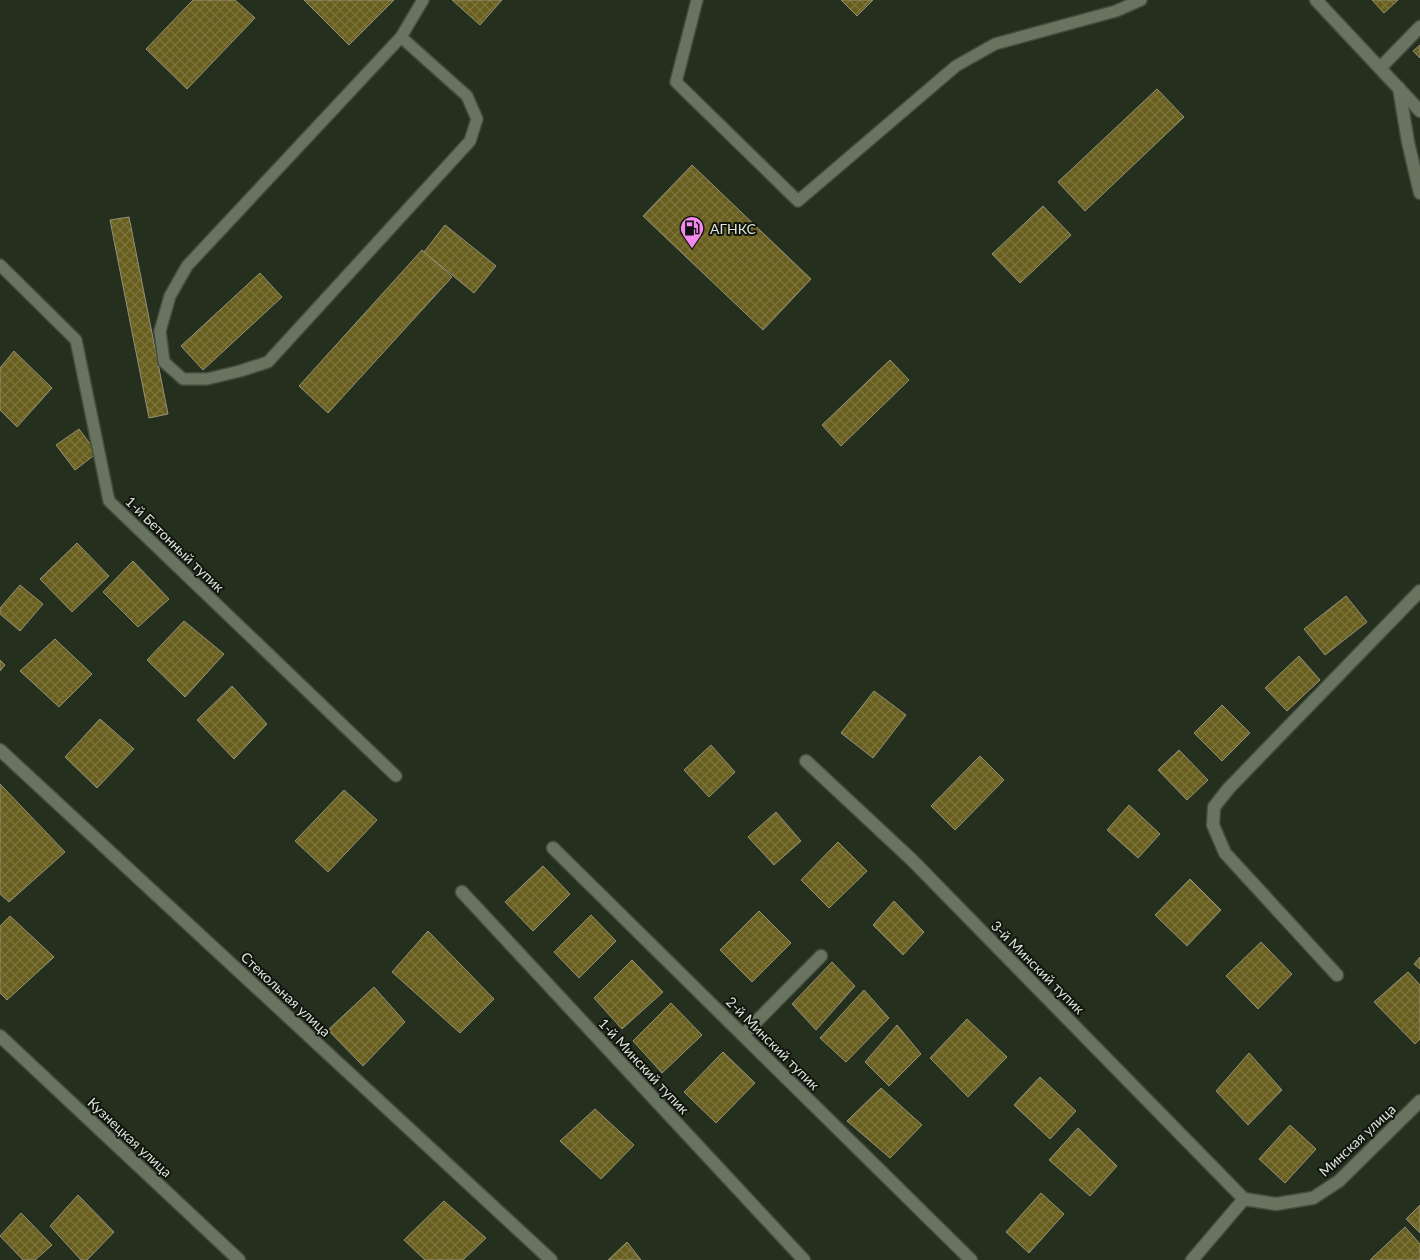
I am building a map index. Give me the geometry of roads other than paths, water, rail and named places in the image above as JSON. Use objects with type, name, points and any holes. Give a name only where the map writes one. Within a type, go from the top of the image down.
[{"type":"street","points":[[1316,0],[1420,111]]},
{"type":"street","points":[[1380,68],[1420,27]]},
{"type":"street","points":[[1399,88],[1408,142],[1420,193]]},
{"type":"street","points":[[1337,975],[1225,852],[1213,825],[1214,807],[1229,788],[1420,591]]},
{"type":"street","name":"Стекольная улица","points":[[0,750],[551,1260]]},
{"type":"street","name":"3-й Минский тупик","points":[[806,761],[912,860],[1244,1198]]},
{"type":"street","name":"2-й Минский тупик","points":[[553,848],[971,1260]]},
{"type":"street","name":"1-й Минский тупик","points":[[462,892],[804,1260]]},
{"type":"street","points":[[743,1035],[821,956]]},
{"type":"street","name":"Кузнецкая улица","points":[[0,1036],[239,1260]]},
{"type":"street","name":"Минская улица","points":[[1244,1198],[1276,1204],[1313,1198],[1339,1182],[1420,1101]]},
{"type":"street","points":[[1192,1260],[1244,1198]]},
{"type":"lane","points":[[401,37],[467,96],[477,119],[470,141],[268,362],[207,379],[183,379],[164,362],[160,331],[170,296],[187,266],[401,37],[424,0]]},
{"type":"lane","points":[[697,0],[676,82],[798,201],[948,73],[964,62],[995,44],[1116,11],[1141,0]]},
{"type":"lane","name":"1-й Бетонный тупик","points":[[0,265],[76,340],[109,501],[396,776]]},
{"type":"place","name":"АГНКС","points":[[692,249]]}]
